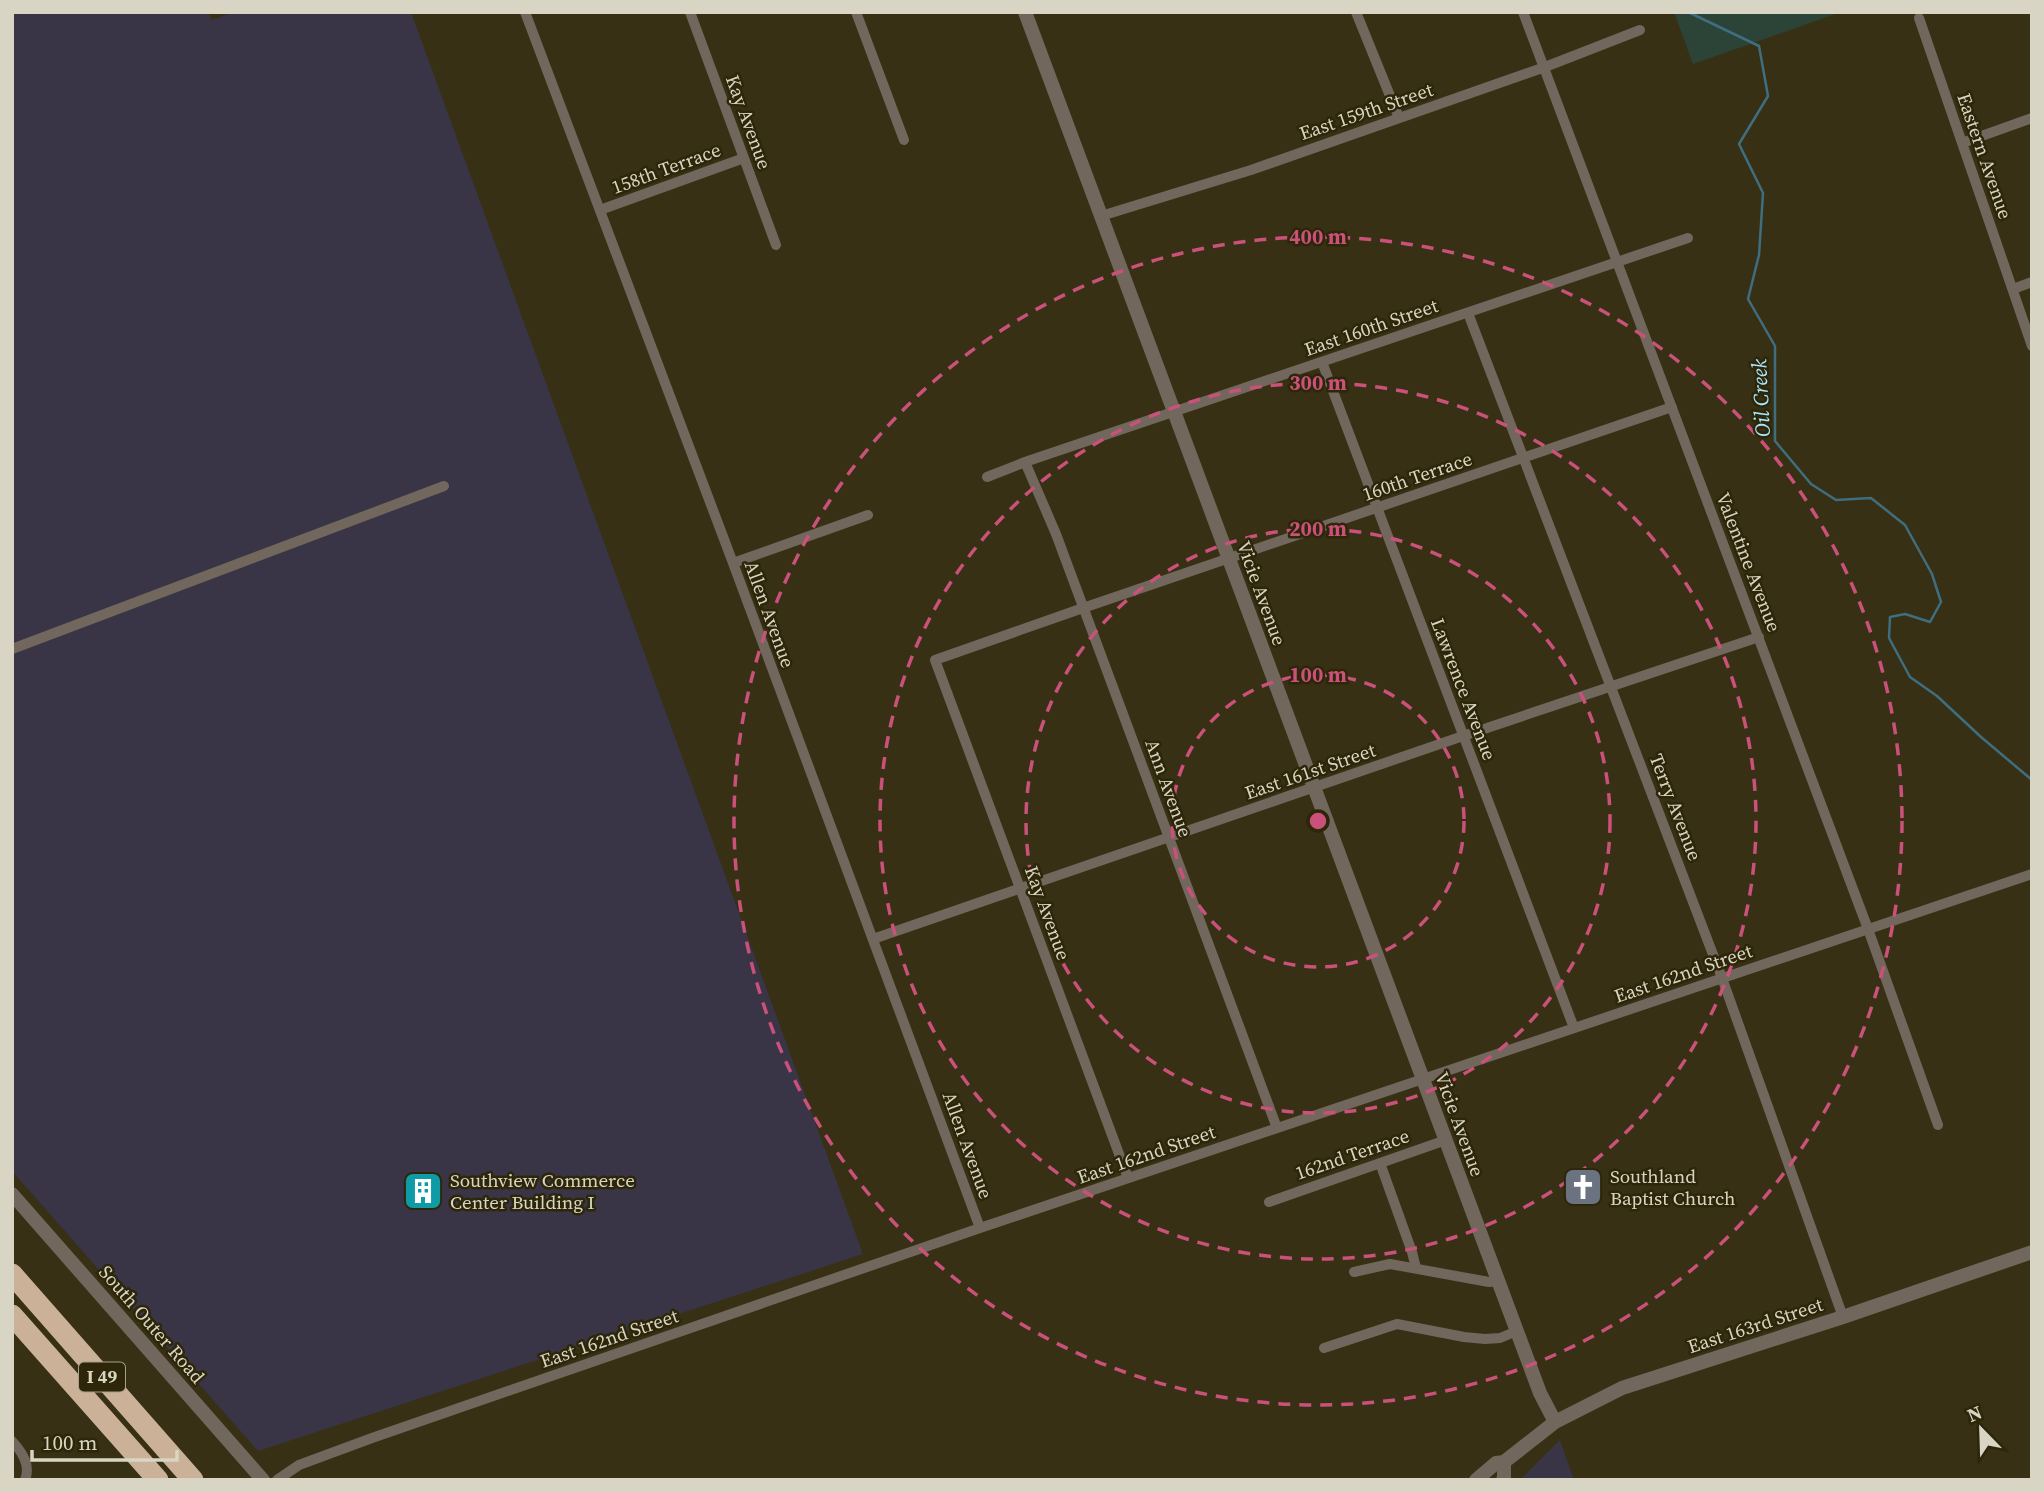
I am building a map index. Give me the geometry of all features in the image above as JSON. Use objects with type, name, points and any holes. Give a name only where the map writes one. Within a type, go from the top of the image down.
[{"type":"highway","name":"I 49","points":[[12,1274],[193,1480]]},
{"type":"highway","name":"I 49","points":[[12,1315],[158,1480]]},
{"type":"street","name":"Allen Avenue","points":[[525,12],[980,1228]]},
{"type":"street","name":"Kay Avenue","points":[[690,12],[776,245]]},
{"type":"street","points":[[856,12],[904,140]]},
{"type":"street","name":"Vicie Avenue","points":[[1025,12],[1540,1393],[1555,1422]]},
{"type":"street","points":[[1356,12],[1399,118]]},
{"type":"street","name":"Valentine Avenue","points":[[1523,12],[1868,929],[1938,1125]]},
{"type":"street","name":"Eastern Avenue","points":[[1919,18],[2032,346]]},
{"type":"street","name":"East 159th Street","points":[[1101,216],[1251,170],[1545,67],[1640,30]]},
{"type":"street","points":[[1962,143],[2032,118]]},
{"type":"street","name":"158th Terrace","points":[[600,210],[744,158]]},
{"type":"street","name":"East 160th Street","points":[[987,477],[1688,237]]},
{"type":"street","points":[[2012,289],[2032,282]]},
{"type":"street","name":"Terry Avenue","points":[[1468,313],[1722,978],[1843,1317]]},
{"type":"street","name":"Lawrence Avenue","points":[[1322,362],[1574,1028]]},
{"type":"street","name":"160th Terrace","points":[[935,660],[1672,407]]},
{"type":"street","name":"Ann Avenue","points":[[1025,462],[1056,534],[1277,1128]]},
{"type":"street","points":[[12,649],[444,486]]},
{"type":"street","points":[[733,563],[868,515]]},
{"type":"street","name":"East 161st Street","points":[[873,939],[1759,637]]},
{"type":"street","name":"Kay Avenue","points":[[935,660],[1128,1178]]},
{"type":"street","name":"East 162nd Street","points":[[277,1480],[299,1465],[359,1443],[980,1228],[2032,874]]},
{"type":"street","name":"162nd Terrace","points":[[1269,1202],[1446,1140]]},
{"type":"street","points":[[1380,1163],[1416,1268]]},
{"type":"street","name":"South Outer Road","points":[[12,1194],[263,1480]]},
{"type":"street","name":"East 163rd Street","points":[[1476,1480],[1555,1422],[1622,1388],[1843,1317],[2032,1252]]},
{"type":"street","points":[[1354,1272],[1390,1264],[1489,1282],[1498,1281]]},
{"type":"street","points":[[1324,1348],[1397,1324],[1485,1339],[1500,1338],[1517,1331]]},
{"type":"street","points":[[12,1441],[20,1450],[26,1474]]},
{"type":"street","points":[[1503,1480],[1504,1462]]},
{"type":"shaded area","points":[[12,12],[208,12],[212,20],[234,12],[411,12],[863,1254],[258,1451],[12,1171]]},
{"type":"shaded area","points":[[1560,1440],[1574,1480],[1520,1480]]},
{"type":"green space","points":[[1674,12],[1841,12],[1693,64]]},
{"type":"waterway","name":"Oil Creek","points":[[1688,12],[1759,46],[1768,96],[1739,144],[1763,193],[1759,255],[1748,299],[1775,346],[1775,441],[1811,484],[1836,500],[1871,498],[1905,525],[1932,574],[1941,602],[1930,622],[1905,614],[1890,617],[1889,638],[1910,677],[1937,696],[2032,780]]},
{"type":"place","name":"Southland Baptist Church","points":[[1583,1187]]},
{"type":"place","name":"Southview Commerce Center Building I","points":[[423,1191]]}]
